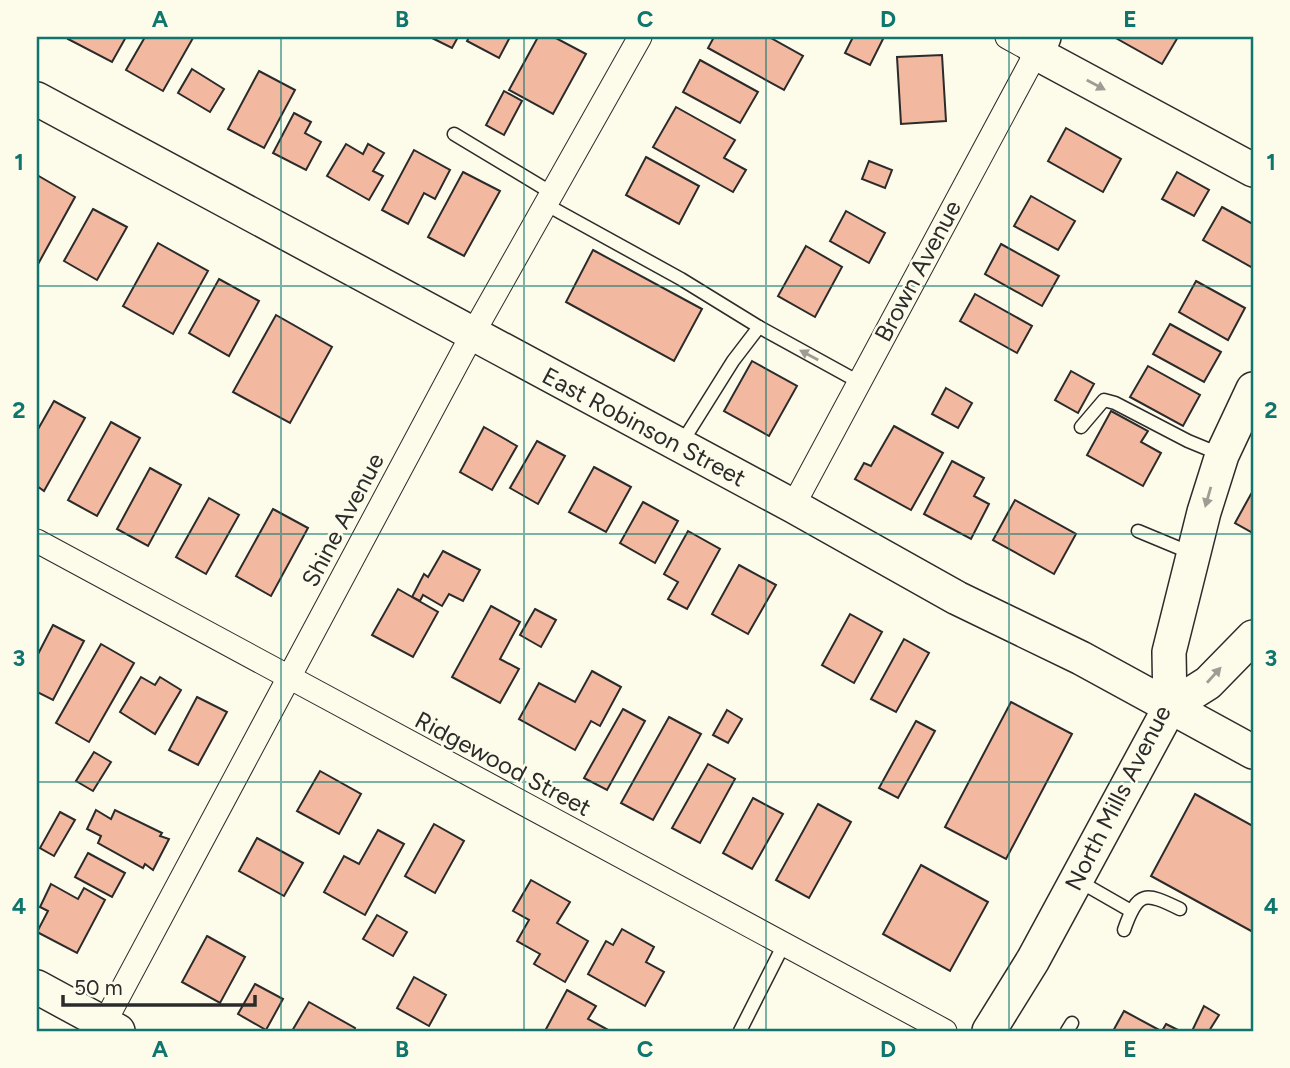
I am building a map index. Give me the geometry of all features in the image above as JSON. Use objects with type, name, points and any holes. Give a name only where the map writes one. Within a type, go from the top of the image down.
[{"type":"main road","points":[[1040,45],[1253,170]]},
{"type":"main road","name":"East Robinson Street","points":[[37,99],[793,506],[957,598],[1081,658],[1253,752]]},
{"type":"main road","name":"North Mills Avenue","points":[[989,1031],[1033,960],[1170,707],[1169,652],[1194,554],[1222,455],[1253,389]]},
{"type":"main road","points":[[1170,707],[1208,683],[1253,637]]},
{"type":"main road","points":[[37,987],[107,1029]]},
{"type":"street","name":"Shine Avenue","points":[[107,1029],[289,678],[472,335],[640,37]]},
{"type":"street","points":[[1007,37],[1040,45]]},
{"type":"street","name":"Brown Avenue","points":[[793,506],[1040,45]]},
{"type":"street","name":"Ridgewood Street","points":[[37,541],[945,1031]]},
{"type":"lane","points":[[454,134],[549,198],[759,327],[859,382]]},
{"type":"lane","points":[[680,446],[733,361],[759,327]]},
{"type":"lane","points":[[1081,427],[1104,400],[1222,455]]},
{"type":"lane","points":[[1138,531],[1194,554]]},
{"type":"lane","points":[[1077,879],[1131,911]]},
{"type":"lane","points":[[1124,930],[1131,911],[1140,899],[1154,896],[1180,909]]},
{"type":"lane","points":[[740,1031],[784,944]]},
{"type":"building","points":[[126,37],[112,62],[68,39]]},
{"type":"building","points":[[145,37],[193,38],[163,91],[126,70]]},
{"type":"building","points":[[430,37],[458,37],[452,48]]},
{"type":"building","points":[[469,37],[510,37],[499,58],[467,41]]},
{"type":"building","points":[[538,37],[554,37],[586,54],[553,114],[509,90]]},
{"type":"building","points":[[714,37],[769,37],[803,56],[784,90],[708,48]]},
{"type":"building","points":[[853,37],[884,37],[870,65],[845,53]]},
{"type":"building","points":[[1114,37],[1178,37],[1162,64]]},
{"type":"building","points":[[942,55],[946,121],[901,124],[897,57]]},
{"type":"building","points":[[700,60],[758,92],[740,123],[683,92]]},
{"type":"building","points":[[192,69],[224,89],[210,112],[178,93]]},
{"type":"building","points":[[259,71],[295,90],[264,148],[228,129]]},
{"type":"building","points":[[504,91],[522,101],[504,135],[486,125]]},
{"type":"building","points":[[676,107],[735,140],[724,158],[746,170],[733,192],[653,147]]},
{"type":"building","points":[[294,113],[311,122],[305,133],[321,142],[306,170],[273,153]]},
{"type":"building","points":[[1066,128],[1121,159],[1103,192],[1048,161]]},
{"type":"building","points":[[346,144],[363,154],[368,144],[384,153],[373,171],[383,176],[369,200],[327,176]]},
{"type":"building","points":[[414,150],[450,170],[435,199],[424,193],[408,224],[382,210]]},
{"type":"building","points":[[646,157],[699,186],[679,224],[626,195]]},
{"type":"building","points":[[869,161],[892,170],[885,188],[862,179]]},
{"type":"building","points":[[463,172],[500,191],[464,256],[428,237]]},
{"type":"building","points":[[1177,172],[1209,190],[1194,216],[1162,199]]},
{"type":"building","points":[[37,175],[75,197],[37,266]]},
{"type":"building","points":[[1031,196],[1075,221],[1058,250],[1014,226]]},
{"type":"building","points":[[1222,207],[1253,224],[1253,268],[1203,240]]},
{"type":"building","points":[[93,209],[127,227],[97,280],[64,261]]},
{"type":"building","points":[[846,211],[885,233],[869,263],[830,241]]},
{"type":"building","points":[[158,243],[208,271],[173,334],[123,306]]},
{"type":"building","points":[[1001,244],[1059,276],[1042,306],[985,274]]},
{"type":"building","points":[[806,246],[842,267],[815,317],[778,296]]},
{"type":"building","points":[[593,250],[702,309],[674,361],[566,302]]},
{"type":"building","points":[[219,279],[259,301],[229,356],[189,333]]},
{"type":"building","points":[[1196,281],[1245,308],[1228,340],[1179,312]]},
{"type":"building","points":[[975,294],[1032,326],[1017,353],[960,321]]},
{"type":"building","points":[[276,315],[332,347],[290,423],[233,392]]},
{"type":"building","points":[[1170,324],[1221,352],[1204,382],[1153,354]]},
{"type":"building","points":[[752,361],[797,386],[769,436],[724,411]]},
{"type":"building","points":[[1148,366],[1200,395],[1183,426],[1130,397]]},
{"type":"building","points":[[1071,371],[1094,384],[1078,413],[1055,400]]},
{"type":"building","points":[[946,388],[972,403],[958,428],[932,414]]},
{"type":"building","points":[[54,401],[85,418],[44,491],[37,486],[37,431]]},
{"type":"building","points":[[1111,411],[1148,431],[1141,442],[1161,453],[1143,486],[1087,455]]},
{"type":"building","points":[[111,422],[140,438],[97,516],[68,500]]},
{"type":"building","points":[[894,426],[943,453],[911,510],[855,479],[864,463],[871,466]]},
{"type":"building","points":[[484,427],[517,446],[492,490],[460,472]]},
{"type":"building","points":[[537,441],[565,456],[538,504],[510,488]]},
{"type":"building","points":[[952,461],[984,478],[974,496],[989,504],[971,539],[924,514]]},
{"type":"building","points":[[594,467],[631,487],[606,532],[569,512]]},
{"type":"building","points":[[150,468],[181,485],[148,546],[117,529]]},
{"type":"building","points":[[1251,494],[1253,495],[1253,533],[1235,523]]},
{"type":"building","points":[[209,498],[239,515],[206,574],[176,557]]},
{"type":"building","points":[[1015,500],[1076,534],[1054,574],[993,540]]},
{"type":"building","points":[[643,502],[678,521],[655,563],[620,543]]},
{"type":"building","points":[[273,509],[308,528],[271,596],[236,576]]},
{"type":"building","points":[[688,531],[720,549],[687,609],[668,599],[678,582],[664,574]]},
{"type":"building","points":[[443,551],[480,570],[463,601],[449,594],[442,606],[423,595],[420,601],[412,597],[424,574],[428,577]]},
{"type":"building","points":[[739,565],[776,585],[748,634],[712,614]]},
{"type":"building","points":[[398,589],[438,612],[413,657],[372,635]]},
{"type":"building","points":[[491,606],[520,622],[500,659],[519,669],[500,703],[452,677]]},
{"type":"building","points":[[535,609],[556,620],[541,647],[520,635]]},
{"type":"building","points":[[850,614],[882,632],[854,683],[822,665]]},
{"type":"building","points":[[53,625],[84,641],[53,700],[37,692],[37,656]]},
{"type":"building","points":[[904,639],[929,653],[896,712],[871,699]]},
{"type":"building","points":[[101,644],[134,663],[89,742],[56,723]]},
{"type":"building","points":[[592,671],[621,687],[600,726],[591,721],[575,750],[519,719],[539,683],[575,702]]},
{"type":"building","points":[[141,677],[155,685],[160,677],[181,690],[155,734],[120,712]]},
{"type":"building","points":[[197,697],[227,712],[198,765],[169,750]]},
{"type":"building","points":[[1011,702],[1072,734],[1006,859],[945,827]]},
{"type":"building","points":[[623,709],[645,721],[607,790],[584,778]]},
{"type":"building","points":[[727,710],[742,719],[728,743],[713,735]]},
{"type":"building","points":[[669,717],[701,734],[653,820],[621,803]]},
{"type":"building","points":[[916,721],[935,731],[898,798],[879,788]]},
{"type":"building","points":[[94,752],[111,762],[93,791],[76,781]]},
{"type":"building","points":[[708,764],[735,779],[700,843],[672,828]]},
{"type":"building","points":[[320,771],[361,794],[339,834],[297,811]]},
{"type":"building","points":[[1195,794],[1253,826],[1253,932],[1151,876]]},
{"type":"building","points":[[753,798],[783,814],[752,869],[723,853]]},
{"type":"building","points":[[818,804],[851,822],[809,898],[776,880]]},
{"type":"building","points":[[96,810],[111,819],[115,810],[169,839],[153,870],[145,864],[143,868],[98,843],[101,836],[87,829]]},
{"type":"building","points":[[60,812],[75,820],[54,856],[40,848]]},
{"type":"building","points":[[434,824],[464,841],[435,893],[405,876]]},
{"type":"building","points":[[378,830],[404,844],[365,915],[324,892],[344,856],[359,864]]},
{"type":"building","points":[[257,838],[303,863],[284,896],[239,871]]},
{"type":"building","points":[[88,853],[125,873],[112,897],[75,877]]},
{"type":"building","points":[[921,865],[988,902],[950,971],[883,934]]},
{"type":"building","points":[[531,880],[570,902],[557,923],[588,941],[565,982],[534,964],[540,954],[517,941],[529,920],[513,911]]},
{"type":"building","points":[[51,884],[78,899],[84,888],[105,900],[77,953],[37,932],[48,911],[40,907]]},
{"type":"building","points":[[377,915],[407,932],[393,956],[363,939]]},
{"type":"building","points":[[622,929],[654,947],[646,962],[664,972],[645,1006],[588,974],[606,941],[613,945]]},
{"type":"building","points":[[207,936],[245,957],[220,1003],[182,982]]},
{"type":"building","points":[[414,977],[446,995],[429,1026],[397,1008]]},
{"type":"building","points":[[255,984],[283,999],[266,1030],[238,1014]]},
{"type":"building","points":[[567,990],[596,1006],[588,1019],[610,1031],[545,1031]]},
{"type":"building","points":[[309,1002],[355,1028],[354,1031],[292,1031]]},
{"type":"building","points":[[1204,1006],[1219,1015],[1209,1031],[1192,1031]]},
{"type":"building","points":[[1124,1011],[1161,1031],[1113,1031]]},
{"type":"building","points":[[1166,1024],[1180,1031],[1162,1031]]}]
